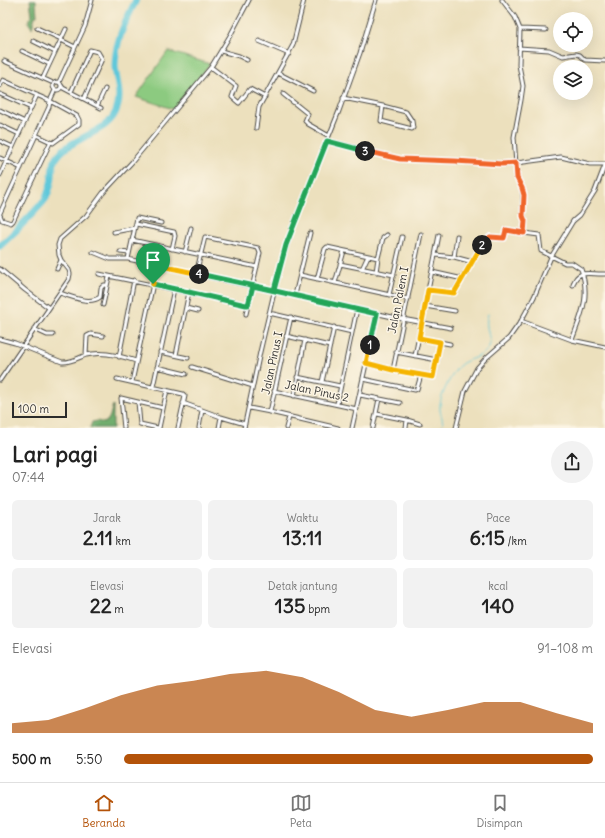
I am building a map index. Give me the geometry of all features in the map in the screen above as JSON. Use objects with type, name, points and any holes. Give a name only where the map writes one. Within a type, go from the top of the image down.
[{"type":"street","points":[[50,143],[15,218],[11,223],[1,221],[0,214],[49,107],[55,90],[59,89],[75,47],[85,26],[92,0]]},
{"type":"street","points":[[0,380],[24,347],[34,329],[69,279],[70,274],[68,268],[61,260],[58,248],[60,239],[86,216],[106,190],[132,162],[211,66],[249,0]]},
{"type":"street","points":[[256,128],[259,107],[289,54],[296,36],[304,0]]},
{"type":"street","points":[[244,428],[274,290],[286,245],[360,53],[376,0]]},
{"type":"street","points":[[502,0],[515,17],[520,29],[519,65],[523,86],[514,137],[517,178],[524,195],[524,233]]},
{"type":"street","points":[[37,28],[75,47]]},
{"type":"street","points":[[43,78],[66,29]]},
{"type":"street","points":[[520,29],[546,30]]},
{"type":"street","points":[[33,41],[55,52]]},
{"type":"street","points":[[259,41],[289,54]]},
{"type":"street","points":[[519,48],[549,50],[567,57],[572,54],[579,55],[585,60],[605,61]]},
{"type":"street","points":[[71,92],[90,50],[98,52],[102,59],[84,99]]},
{"type":"street","points":[[22,51],[50,64]]},
{"type":"street","points":[[221,51],[247,60]]},
{"type":"street","points":[[4,61],[51,82]]},
{"type":"street","points":[[211,66],[236,86],[232,97],[239,103],[250,89],[264,97]]},
{"type":"street","points":[[278,73],[313,91]]},
{"type":"street","points":[[0,86],[3,80],[50,101],[77,116],[79,120],[79,124],[53,143],[36,136]]},
{"type":"street","points":[[55,90],[53,87],[55,82],[60,84],[63,88],[99,107],[105,89]]},
{"type":"street","points":[[0,94],[31,108]]},
{"type":"street","points":[[283,94],[308,114],[305,121],[308,124],[329,136]]},
{"type":"street","points":[[0,174],[37,95]]},
{"type":"street","points":[[343,98],[383,106],[406,112],[412,121],[413,128],[381,121],[383,106]]},
{"type":"street","points":[[0,110],[25,122]]},
{"type":"street","points":[[0,125],[19,134]]},
{"type":"street","points":[[0,141],[13,147]]},
{"type":"street","points":[[327,141],[401,159],[502,164],[541,160],[561,156],[590,164],[605,164],[598,184],[587,205],[580,215],[573,221],[551,257],[534,297],[521,322],[508,338],[477,368],[465,391],[456,428]]},
{"type":"street","points":[[0,158],[21,168]]},
{"type":"street","points":[[128,259],[136,219],[138,218],[162,223]]},
{"type":"street","points":[[136,224],[174,232],[175,236],[172,249]]},
{"type":"street","points":[[114,232],[135,228]]},
{"type":"street","points":[[185,252],[191,228]]},
{"type":"street","points":[[428,290],[453,293],[463,279],[480,248],[490,237],[504,238],[506,230],[540,235],[540,251],[565,263],[574,264],[580,268],[582,274],[586,294],[585,303],[581,319],[572,340]]},
{"type":"street","points":[[295,295],[310,233]]},
{"type":"street","name":"Jalan Palem I","points":[[393,370],[420,234]]},
{"type":"street","points":[[376,272],[383,238],[387,235]]},
{"type":"street","points":[[415,356],[439,235]]},
{"type":"street","points":[[454,257],[457,236]]},
{"type":"street","points":[[196,274],[204,237],[258,248],[260,251],[246,314]]},
{"type":"street","points":[[389,295],[402,237]]},
{"type":"street","points":[[132,240],[257,267]]},
{"type":"street","points":[[318,279],[325,248],[378,258]]},
{"type":"street","points":[[335,283],[344,251]]},
{"type":"street","points":[[93,252],[110,259],[128,259],[274,290],[404,320],[451,328]]},
{"type":"street","points":[[120,252],[129,253]]},
{"type":"street","points":[[436,255],[454,257],[473,262]]},
{"type":"street","points":[[362,269],[368,256]]},
{"type":"street","points":[[57,269],[61,260]]},
{"type":"street","points":[[340,264],[394,275]]},
{"type":"street","points":[[132,382],[146,324],[157,265]]},
{"type":"street","points":[[1,270],[49,308]]},
{"type":"street","points":[[432,272],[463,279]]},
{"type":"street","points":[[98,274],[134,280],[248,305]]},
{"type":"street","points":[[573,285],[576,278],[582,274],[605,274]]},
{"type":"street","points":[[300,275],[408,299]]},
{"type":"street","points":[[103,305],[109,276]]},
{"type":"street","points":[[119,357],[134,280]]},
{"type":"street","points":[[60,293],[82,300],[97,300],[100,297],[101,288],[104,285],[107,285]]},
{"type":"street","points":[[153,387],[174,289]]},
{"type":"street","points":[[176,355],[189,292]]},
{"type":"street","points":[[425,306],[455,311]]},
{"type":"street","points":[[186,308],[198,311]]},
{"type":"street","points":[[337,404],[356,309]]},
{"type":"street","points":[[269,313],[352,332]]},
{"type":"street","points":[[352,428],[377,314]]},
{"type":"street","name":"Jalan Pinus I","points":[[270,412],[291,317]]},
{"type":"street","points":[[521,322],[572,340],[605,347]]},
{"type":"street","points":[[322,382],[334,327]]},
{"type":"street","points":[[34,329],[50,336]]},
{"type":"street","points":[[86,355],[87,336],[91,334],[103,336]]},
{"type":"street","points":[[286,336],[330,346]]},
{"type":"street","points":[[419,338],[450,344]]},
{"type":"street","points":[[0,339],[65,363],[86,355],[99,354],[136,361]]},
{"type":"street","points":[[294,396],[305,340]]},
{"type":"street","points":[[178,341],[184,343]]},
{"type":"street","points":[[366,363],[393,370],[433,377],[440,342]]},
{"type":"street","points":[[160,352],[188,358]]},
{"type":"street","points":[[396,352],[437,360]]},
{"type":"street","points":[[192,366],[253,386]]},
{"type":"street","points":[[157,367],[186,374]]},
{"type":"street","points":[[363,379],[415,390],[418,389],[421,375]]},
{"type":"street","points":[[297,377],[340,386]]},
{"type":"street","points":[[117,379],[183,394],[185,396],[178,428]]},
{"type":"street","points":[[138,402],[140,424],[159,428],[167,390]]},
{"type":"street","name":"Jalan Pinus 2","points":[[274,391],[357,409]]},
{"type":"street","points":[[360,395],[400,403]]},
{"type":"street","points":[[124,428],[121,398],[163,408]]},
{"type":"street","points":[[373,428],[379,399]]},
{"type":"street","points":[[183,403],[245,424]]},
{"type":"street","points":[[249,408],[338,428]]},
{"type":"street","points":[[198,428],[202,410]]},
{"type":"street","points":[[376,414],[420,424]]},
{"type":"street","points":[[286,428],[289,416]]},
{"type":"street","points":[[219,428],[221,417]]},
{"type":"street","points":[[406,428],[407,420]]},
{"type":"green space","points":[[30,0],[36,0],[37,16],[35,16],[32,28],[28,22],[32,15]]},
{"type":"green space","points":[[168,51],[210,64],[173,109],[136,97]]},
{"type":"green space","points":[[113,405],[113,428],[90,428],[92,422],[97,421],[104,423],[109,418]]},
{"type":"waterway","points":[[0,246],[26,221],[46,198],[51,185],[55,160],[63,150],[99,129],[113,116],[117,108],[119,98],[115,57],[119,40],[136,0]]},
{"type":"waterway","points":[[442,428],[443,421],[440,405],[443,394],[452,375],[462,363],[479,356],[487,351],[489,347],[490,341],[487,328],[488,314]]},
{"type":"route","points":[[327,141],[395,159],[502,164],[516,163],[517,178],[524,195],[524,233],[506,230],[504,238],[489,237],[480,248],[478,254],[454,293],[451,294],[428,290],[419,338],[440,342],[433,377],[393,370],[366,363],[377,314],[253,286],[248,305],[246,305],[153,284],[157,265],[274,290],[286,245],[327,141]]}]
